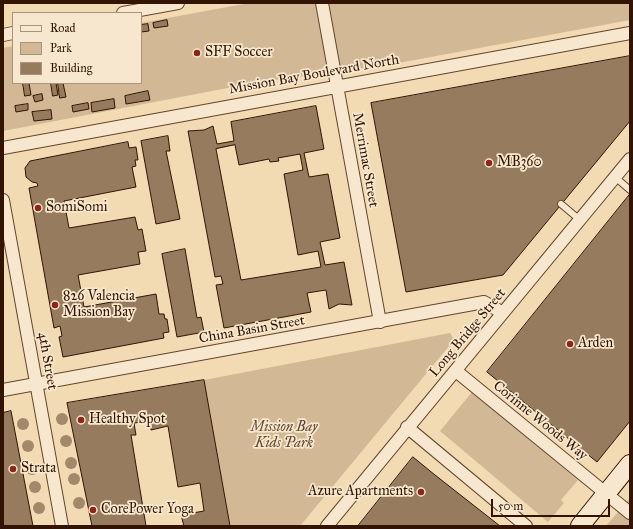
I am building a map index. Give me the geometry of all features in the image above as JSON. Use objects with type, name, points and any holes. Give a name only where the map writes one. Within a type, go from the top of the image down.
[{"type":"street","points":[[128,12],[178,3]]},
{"type":"street","name":"Merrimac Street","points":[[322,3],[380,322]]},
{"type":"street","name":"Mission Bay Boulevard North","points":[[3,148],[337,86],[630,34]]},
{"type":"street","name":"Long Bridge Street","points":[[327,526],[407,427],[456,371],[630,159]]},
{"type":"street","name":"4th Street","points":[[3,200],[62,526]]},
{"type":"street","name":"China Basin Street","points":[[3,390],[484,302],[503,313]]},
{"type":"street","name":"Corinne Woods Way","points":[[456,371],[630,513]]},
{"type":"street","points":[[407,427],[526,526]]},
{"type":"street","points":[[580,526],[630,464]]},
{"type":"lane","points":[[615,177],[630,190]]},
{"type":"lane","points":[[561,204],[580,220]]},
{"type":"green space","points":[[249,3],[630,3],[630,20],[377,67],[259,82],[3,131],[3,48],[12,46],[12,84],[142,84],[142,23]]},
{"type":"green space","name":"Mission Bay Kids Park","points":[[450,333],[454,340],[300,526],[230,526],[204,380]]},
{"type":"green space","points":[[472,392],[578,480],[561,500],[564,503],[548,522],[440,431]]},
{"type":"green space","points":[[630,498],[630,526],[606,526]]},
{"type":"building","points":[[167,20],[168,26],[154,28],[153,23]]},
{"type":"building","points":[[148,24],[149,31],[142,32],[142,25]]},
{"type":"building","name":"MB360","points":[[630,56],[630,121],[503,275],[406,292],[371,103]]},
{"type":"building","points":[[23,84],[29,84],[31,95],[25,96]]},
{"type":"building","points":[[51,84],[56,84],[58,95],[53,96]]},
{"type":"building","points":[[58,84],[63,84],[66,97],[60,98]]},
{"type":"building","points":[[148,91],[150,100],[126,104],[125,96]]},
{"type":"building","points":[[42,94],[43,100],[35,102],[33,96]]},
{"type":"building","points":[[114,99],[115,108],[92,112],[91,103]]},
{"type":"building","points":[[88,103],[89,109],[73,112],[72,106]]},
{"type":"building","points":[[28,104],[28,110],[16,112],[15,106]]},
{"type":"building","points":[[316,106],[324,149],[304,153],[309,177],[328,174],[340,238],[320,242],[325,265],[344,262],[352,305],[339,304],[329,309],[326,290],[307,293],[311,312],[224,328],[216,285],[223,284],[221,276],[215,277],[188,131],[204,130],[213,126],[217,144],[234,141],[231,122]],"holes":[[[235,145],[239,165],[269,159],[270,162],[279,161],[278,158],[300,154],[303,170],[284,174],[298,255],[318,251],[321,267],[241,280],[216,149]]]},
{"type":"building","points":[[51,110],[52,119],[34,121],[32,112]]},
{"type":"building","points":[[168,136],[170,151],[166,151],[180,219],[156,224],[141,141]]},
{"type":"building","points":[[128,142],[129,148],[136,147],[138,160],[135,160],[136,166],[132,167],[136,187],[64,201],[69,228],[135,217],[138,230],[142,229],[146,251],[138,252],[140,264],[78,275],[84,307],[156,294],[159,314],[164,314],[165,319],[167,319],[169,332],[163,333],[164,338],[63,357],[59,337],[62,336],[60,326],[54,328],[29,188],[38,186],[37,183],[32,182],[26,177],[25,168],[30,161]]},
{"type":"building","name":"Arden","points":[[630,194],[630,421],[597,462],[487,372]]},
{"type":"building","points":[[185,249],[197,318],[201,317],[204,332],[177,337],[162,254]]},
{"type":"building","points":[[204,380],[230,526],[184,526],[181,515],[204,511],[200,483],[178,487],[168,426],[151,430],[150,421],[134,423],[136,435],[131,435],[146,526],[92,526],[67,403]]},
{"type":"building","name":"Strata","points":[[11,411],[33,526],[3,526],[3,413]]},
{"type":"building","name":"Azure Apartments","points":[[413,457],[435,475],[500,526],[358,526]]},
{"type":"place","name":"SFF Soccer","points":[[197,53]]},
{"type":"place","name":"MB360","points":[[489,163]]},
{"type":"place","name":"SomiSomi","points":[[38,208]]},
{"type":"place","name":"826 Valencia Mission Bay","points":[[55,305]]},
{"type":"place","name":"Arden","points":[[570,344]]},
{"type":"place","name":"Healthy Spot","points":[[81,420]]},
{"type":"place","name":"Strata","points":[[13,469]]},
{"type":"place","name":"Azure Apartments","points":[[421,492]]},
{"type":"place","name":"CorePower Yoga","points":[[93,510]]}]
